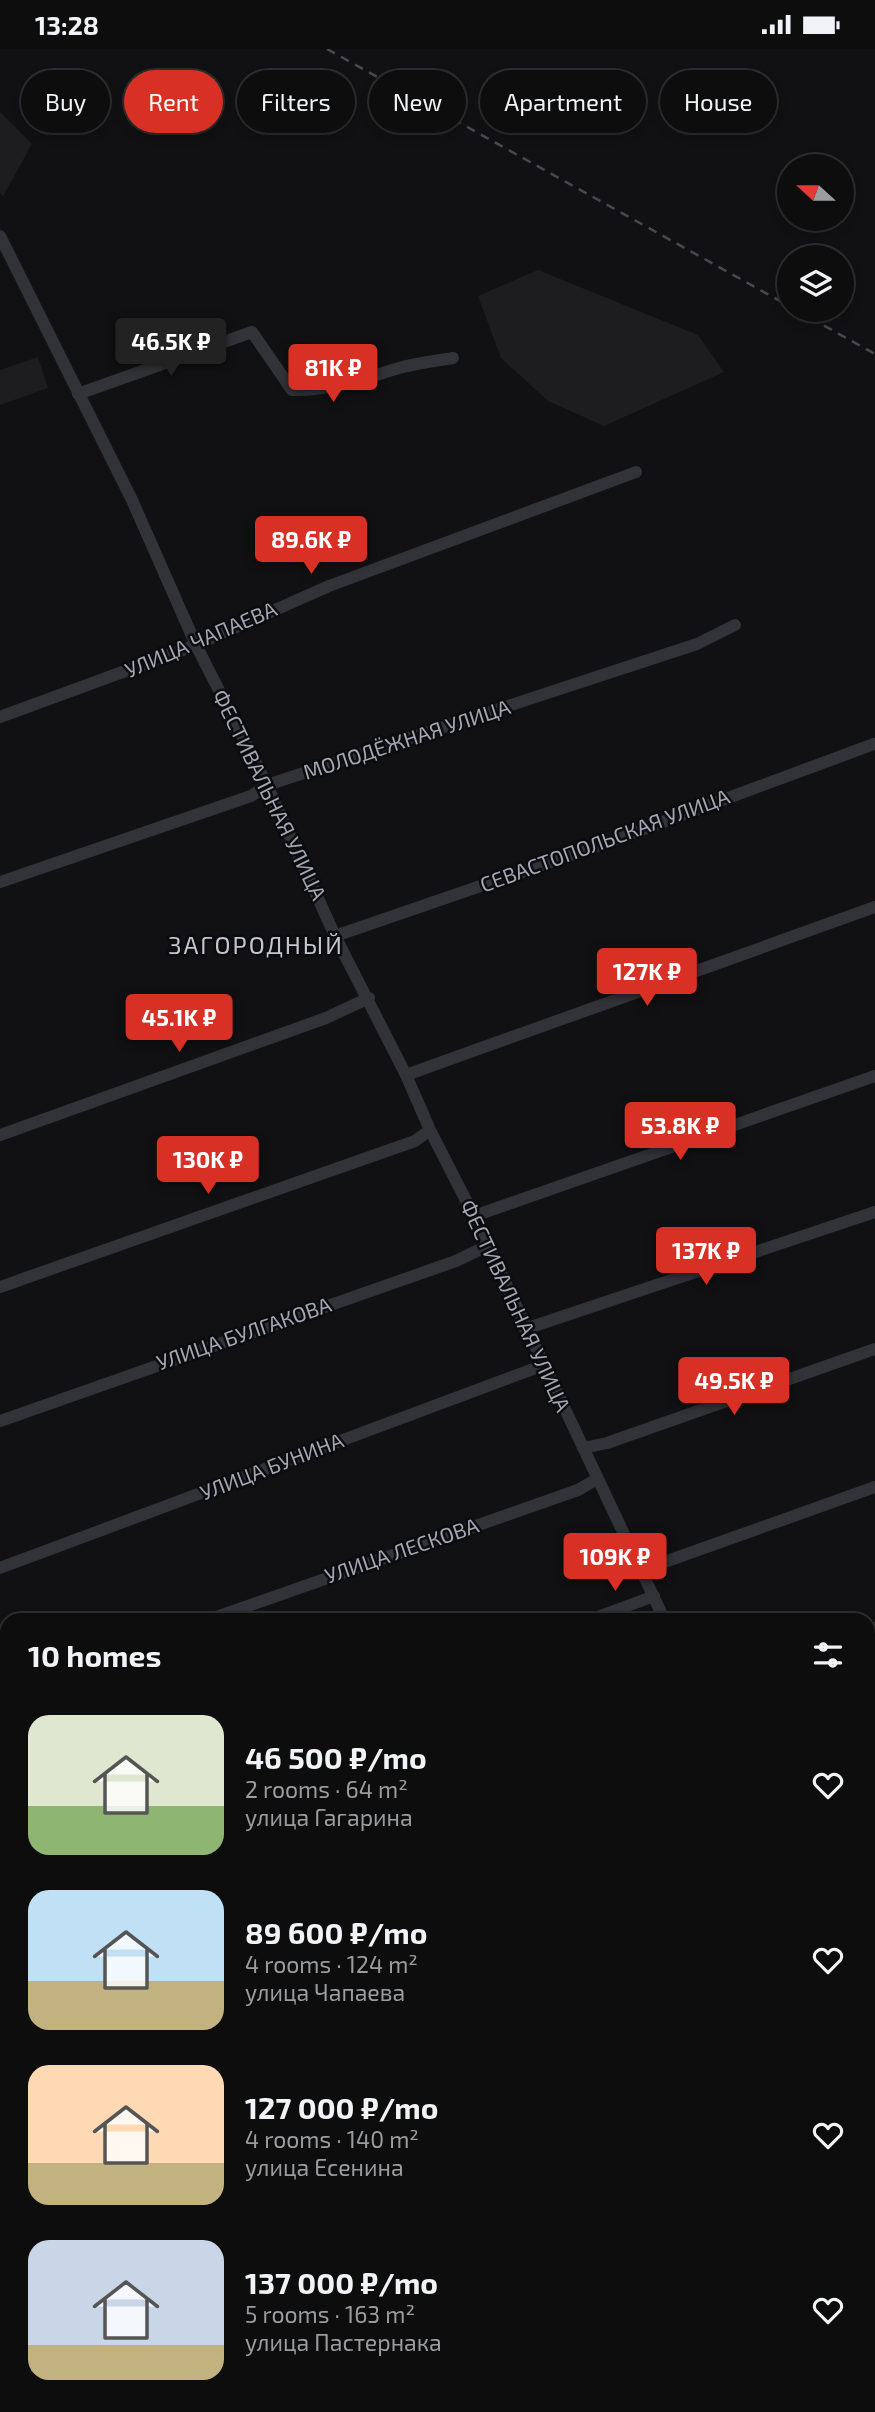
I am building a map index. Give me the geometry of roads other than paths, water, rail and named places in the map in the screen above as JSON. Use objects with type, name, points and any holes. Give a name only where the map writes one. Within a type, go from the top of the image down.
[{"type":"street","name":"ФЕСТИВАЛЬНАЯ УЛИЦА","points":[[0,236],[4,250],[132,500],[196,645],[267,785],[335,936],[369,998],[661,1613]]},
{"type":"street","points":[[78,394],[252,332],[292,390],[315,391],[361,382],[401,367],[453,358]]},
{"type":"street","name":"УЛИЦА ЧАПАЕВА","points":[[0,717],[196,645],[329,586],[636,472]]},
{"type":"street","name":"МОЛОДЁЖНАЯ УЛИЦА","points":[[0,882],[251,796],[267,785],[697,644],[735,625]]},
{"type":"street","name":"СЕВАСТОПОЛЬСКАЯ УЛИЦА","points":[[335,936],[609,842],[874,744]]},
{"type":"street","points":[[406,1075],[875,907]]},
{"type":"street","points":[[0,1135],[326,1019],[369,998]]},
{"type":"street","points":[[474,1216],[875,1076]]},
{"type":"street","points":[[0,1287],[415,1141],[430,1131]]},
{"type":"street","points":[[525,1329],[875,1212]]},
{"type":"street","name":"УЛИЦА БУЛГАКОВА","points":[[0,1421],[456,1261],[487,1246]]},
{"type":"street","points":[[583,1448],[607,1443],[875,1349]]},
{"type":"street","name":"УЛИЦА БУНИНА","points":[[0,1568],[544,1365]]},
{"type":"street","name":"УЛИЦА ЛЕСКОВА","points":[[228,1613],[578,1490],[597,1479]]},
{"type":"street","points":[[642,1570],[875,1487]]},
{"type":"street","points":[[608,1613],[654,1596]]},
{"type":"railway","points":[[327,49],[777,299]]},
{"type":"railway","points":[[818,322],[875,354]]},
{"type":"district","name":"ЗАГОРОДНЫЙ","points":[[256,946]]}]
